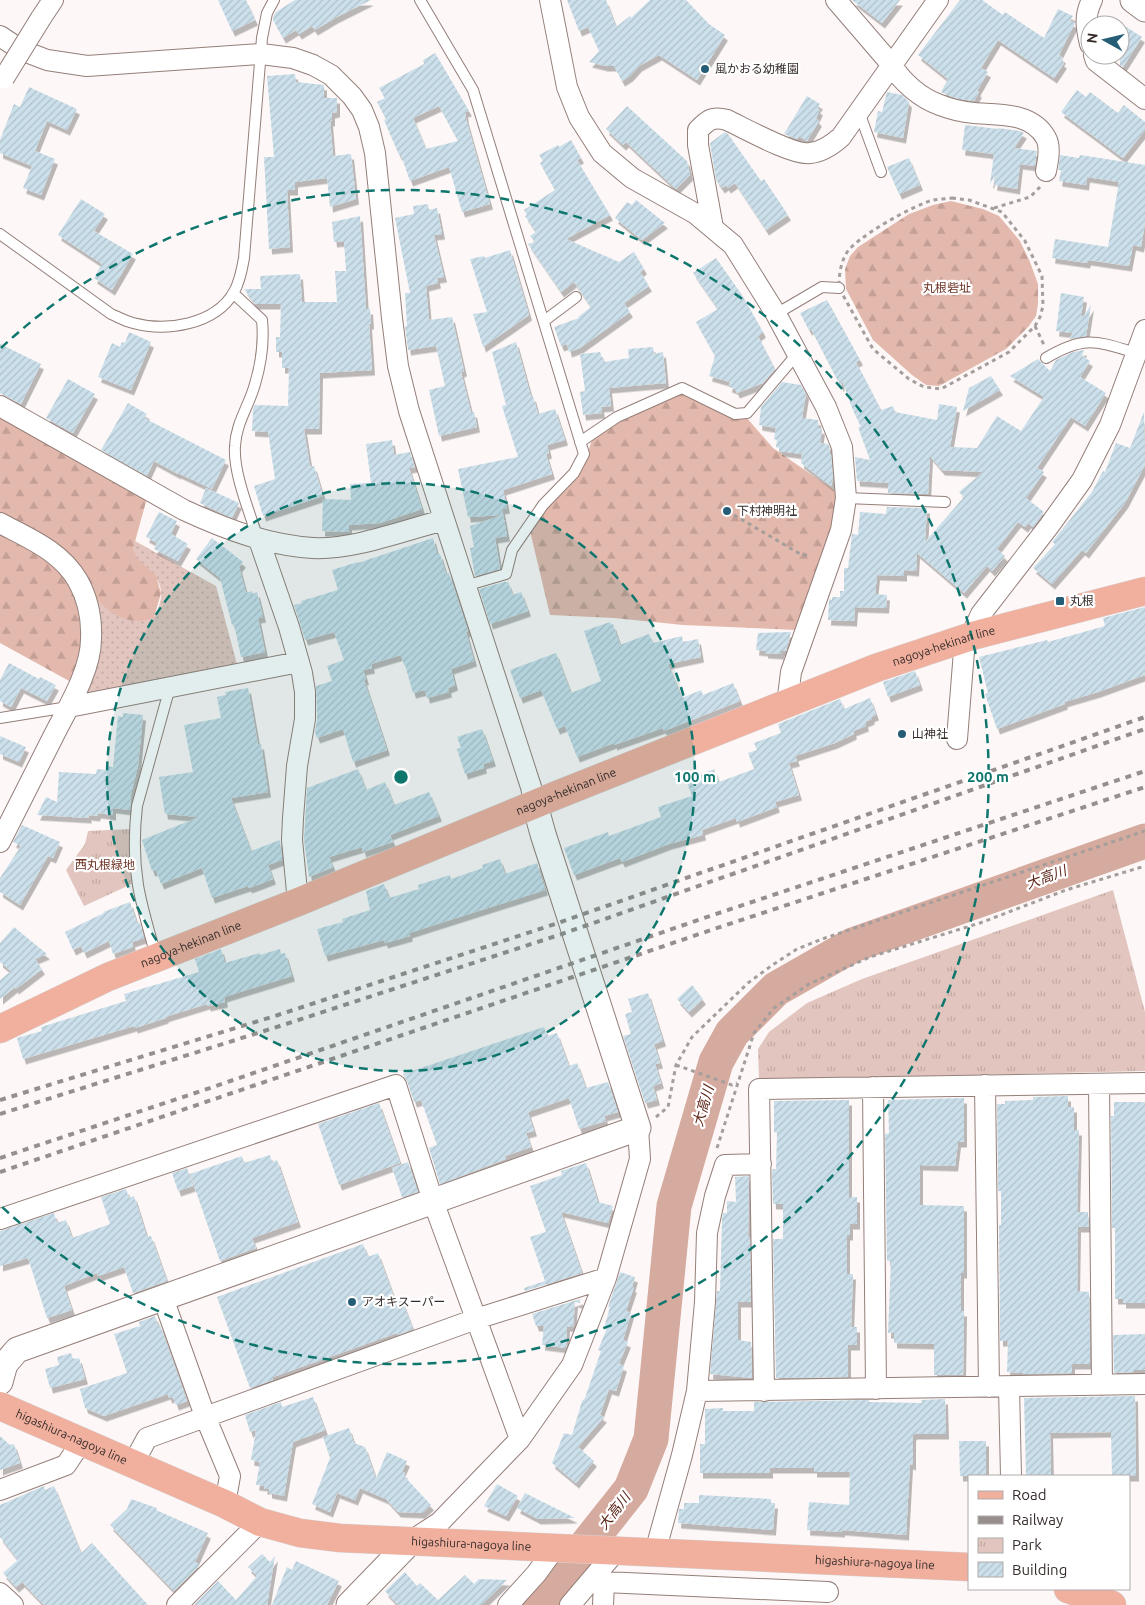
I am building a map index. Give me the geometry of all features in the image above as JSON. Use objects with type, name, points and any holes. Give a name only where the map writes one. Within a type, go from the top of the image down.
[{"type":"main road","name":"nagoya-hekinan line","points":[[0,1028],[108,977],[876,668],[972,636],[1145,591]]},
{"type":"main road","name":"higashiura-nagoya line","points":[[0,1406],[225,1504],[260,1522],[300,1532],[340,1538],[968,1566]]},
{"type":"main road","points":[[1071,1590],[1112,1605]]},
{"type":"street","points":[[2,81],[53,0]]},
{"type":"street","points":[[550,0],[567,87],[579,117],[602,153],[632,178],[696,214],[733,245],[776,314],[826,407],[842,447],[846,498],[841,530],[791,672],[787,705]]},
{"type":"street","points":[[836,0],[892,64],[898,75],[921,96],[940,105],[965,112],[1014,116],[1033,124],[1046,138],[1049,156],[1046,171]]},
{"type":"street","points":[[713,228],[698,145],[698,130],[706,121],[717,118],[727,120],[794,151],[809,154],[829,147],[841,137],[938,0]]},
{"type":"street","points":[[1087,15],[1092,0]]},
{"type":"street","points":[[1133,0],[1145,9]]},
{"type":"street","points":[[0,36],[22,50],[47,60],[87,66],[261,54],[293,58],[313,65],[331,75],[352,96],[362,110],[369,127],[375,154],[398,366],[409,411],[531,787],[543,834],[638,1128],[640,1158],[606,1278],[572,1365],[520,1439],[440,1522],[411,1541],[349,1605]]},
{"type":"street","points":[[1101,65],[1145,99]]},
{"type":"street","points":[[957,739],[964,651],[983,608],[1049,526],[1082,480],[1110,425],[1140,355],[1145,330]]},
{"type":"street","points":[[0,406],[184,510],[209,522],[259,540],[314,548],[348,545],[444,520]]},
{"type":"street","points":[[0,523],[43,545],[61,560],[77,579],[88,603],[91,640],[87,664],[68,707],[0,842]]},
{"type":"street","points":[[259,540],[289,627],[305,692],[305,719],[297,766],[292,840],[298,902]]},
{"type":"street","points":[[68,707],[299,662]]},
{"type":"street","points":[[764,1391],[759,1089],[1145,1083]]},
{"type":"street","points":[[1099,1084],[1102,1385]]},
{"type":"street","points":[[0,1218],[396,1085],[434,1201],[520,1439]]},
{"type":"street","points":[[985,1085],[989,1387]]},
{"type":"street","points":[[873,1088],[876,1389]]},
{"type":"street","points":[[0,1382],[5,1364],[17,1350],[638,1128]]},
{"type":"street","points":[[655,1552],[682,1455],[697,1391],[705,1302],[707,1233],[715,1196],[725,1165],[761,1164]]},
{"type":"street","points":[[133,1464],[147,1438],[476,1319],[606,1278]]},
{"type":"street","points":[[163,1298],[205,1416],[230,1476],[225,1504]]},
{"type":"street","points":[[697,1391],[1145,1384]]},
{"type":"street","points":[[1009,1387],[1011,1475]]},
{"type":"street","points":[[0,1490],[66,1464],[82,1441]]},
{"type":"street","points":[[177,1605],[260,1522]]},
{"type":"street","points":[[508,1605],[561,1548]]},
{"type":"street","points":[[570,1605],[612,1550]]},
{"type":"street","points":[[603,1605],[604,1582],[826,1598],[840,1561]]},
{"type":"street","points":[[0,1593],[12,1605]]},
{"type":"lane","points":[[0,234],[111,314],[131,323],[156,326],[180,325],[208,316],[217,309],[233,292],[241,276],[264,23],[274,0]]},
{"type":"lane","points":[[420,0],[473,90],[584,454],[574,473],[543,505],[512,550],[506,574],[465,586]]},
{"type":"lane","points":[[859,112],[881,172]]},
{"type":"lane","points":[[776,314],[822,288],[839,288]]},
{"type":"lane","points":[[233,292],[262,320],[262,345],[256,384],[238,426],[234,448],[235,463],[259,540]]},
{"type":"lane","points":[[544,321],[576,297]]},
{"type":"lane","points":[[1046,358],[1072,344],[1089,342],[1106,344],[1140,355]]},
{"type":"lane","points":[[580,442],[617,417],[682,388],[736,414],[748,413],[797,354]]},
{"type":"lane","points":[[846,498],[945,502]]},
{"type":"lane","points":[[157,958],[138,885],[135,840],[136,818],[137,806],[170,687]]},
{"type":"lane","points":[[0,718],[68,707]]},
{"type":"path","points":[[993,208],[1030,197],[1044,184],[1046,171]]},
{"type":"path","points":[[952,198],[969,200],[1002,212],[1025,241],[1042,276],[1043,306],[1035,326],[1009,352],[942,389],[924,388],[873,349],[839,288],[840,268],[853,244],[906,210],[934,200],[952,198]]},
{"type":"path","points":[[734,515],[802,556],[832,553]]},
{"type":"path","points":[[638,1128],[656,1118],[668,1107],[676,1065],[692,1037],[748,983],[797,949],[1145,831]]},
{"type":"path","points":[[715,1154],[754,1033],[774,1008],[809,984],[870,957],[980,923],[1066,890],[1145,866]]},
{"type":"path","points":[[676,1065],[732,1085],[738,1082]]},
{"type":"green space","name":"丸根砦址","points":[[951,201],[983,209],[999,216],[1020,241],[1030,262],[1038,284],[1038,304],[1036,316],[1029,326],[1006,349],[939,386],[926,385],[873,340],[846,289],[845,269],[850,256],[858,247],[909,214],[933,205]]},
{"type":"green space","points":[[682,392],[746,417],[773,448],[838,493],[833,523],[797,630],[683,625],[614,618],[550,615],[530,531],[545,507],[587,456],[592,439],[618,420]]},
{"type":"green space","points":[[0,416],[147,498],[133,549],[137,558],[156,576],[161,593],[154,618],[140,621],[131,620],[119,617],[113,613],[0,515]]},
{"type":"green space","points":[[0,532],[43,554],[62,573],[76,594],[83,635],[80,658],[71,682],[0,643]]},
{"type":"green space","points":[[135,541],[216,586],[238,668],[92,696],[86,689],[94,596],[154,618],[159,607],[161,598],[158,580],[135,555],[133,549]]},
{"type":"green space","name":"西丸根緑地","points":[[131,829],[134,883],[84,906],[66,870],[85,844],[88,831]]},
{"type":"green space","points":[[1113,890],[1145,1012],[1145,1071],[759,1080],[758,1049],[769,1032],[807,1003],[862,979]]},
{"type":"building","points":[[218,0],[246,0],[255,20],[232,31]]},
{"type":"building","points":[[295,0],[371,0],[315,30],[312,26],[299,34],[296,30],[283,38],[273,20],[274,15]]},
{"type":"building","points":[[567,0],[606,0],[616,27],[630,16],[631,18],[650,0],[686,0],[709,24],[725,35],[697,80],[659,55],[639,66],[630,76],[622,81],[614,66],[589,62],[599,51],[588,27],[579,31]]},
{"type":"building","points":[[852,0],[900,0],[882,23]]},
{"type":"building","points":[[960,0],[982,0],[1003,15],[1005,12],[1044,38],[1058,9],[1073,16],[1070,21],[1075,23],[1059,55],[1063,58],[1061,61],[1064,63],[1054,78],[998,40],[981,68],[988,72],[977,91],[979,92],[974,101],[955,98],[941,92],[948,79],[918,55]]},
{"type":"building","points":[[1130,29],[1142,37],[1130,56]]},
{"type":"building","points":[[435,53],[469,111],[465,112],[466,119],[490,204],[462,212],[449,167],[410,181],[401,155],[399,155],[384,120],[386,119],[377,102],[385,98],[379,88],[424,64],[423,60]],"holes":[[[439,106],[458,141],[426,149],[413,118]]]},
{"type":"building","points":[[295,74],[296,82],[324,85],[324,98],[337,98],[337,112],[332,113],[332,121],[330,121],[333,156],[351,154],[356,199],[330,207],[327,178],[295,182],[295,190],[287,190],[290,247],[269,249],[264,157],[274,157],[267,76]]},
{"type":"building","points":[[29,87],[77,109],[67,130],[47,121],[35,151],[55,159],[41,195],[23,188],[32,166],[0,153],[0,140],[14,104],[20,107]]},
{"type":"building","points":[[1077,90],[1086,97],[1090,92],[1118,113],[1124,105],[1145,122],[1145,130],[1123,158],[1061,112]]},
{"type":"building","points":[[887,92],[902,95],[909,102],[903,138],[874,132],[878,111],[882,112]]},
{"type":"building","points":[[807,96],[820,104],[817,108],[820,110],[816,118],[819,121],[807,141],[799,136],[797,139],[784,134]]},
{"type":"building","points":[[627,106],[687,161],[690,175],[676,189],[626,142],[623,145],[606,129]]},
{"type":"building","points":[[965,125],[1024,133],[1014,148],[1037,151],[1035,166],[1020,164],[1017,189],[994,185],[996,174],[990,184],[994,154],[962,150]]},
{"type":"building","points":[[725,132],[761,181],[764,179],[788,215],[766,230],[735,183],[728,188],[726,185],[722,188],[716,180],[710,143]]},
{"type":"building","points":[[571,140],[581,158],[577,160],[610,215],[566,239],[619,262],[634,252],[644,269],[640,272],[649,286],[624,303],[630,312],[580,348],[569,352],[567,344],[561,346],[554,327],[579,318],[591,307],[574,282],[561,292],[528,244],[535,242],[530,236],[536,232],[525,216],[527,215],[524,210],[555,190],[540,163],[543,161],[539,155]]},
{"type":"building","points":[[1060,155],[1079,158],[1080,155],[1145,165],[1145,223],[1141,247],[1133,245],[1129,266],[1088,260],[1087,263],[1052,258],[1055,239],[1108,247],[1119,182],[1087,177],[1086,185],[1059,181],[1061,170],[1058,170]]},
{"type":"building","points":[[909,158],[920,185],[899,194],[887,167]]},
{"type":"building","points":[[81,199],[105,214],[94,231],[133,254],[112,290],[94,278],[102,264],[58,235]]},
{"type":"building","points":[[636,200],[665,223],[642,240],[615,218],[627,202],[632,205]]},
{"type":"building","points":[[428,204],[429,210],[437,208],[442,234],[434,235],[444,277],[437,278],[438,283],[426,286],[429,320],[452,317],[464,371],[461,372],[471,412],[474,412],[477,427],[439,436],[429,390],[445,386],[436,346],[408,350],[405,326],[407,326],[405,293],[410,293],[395,218],[414,214],[413,206]]},
{"type":"building","points":[[360,216],[366,309],[370,309],[372,370],[320,373],[319,429],[304,429],[310,467],[314,466],[323,496],[263,516],[254,486],[275,479],[268,432],[252,431],[253,409],[255,405],[288,406],[289,368],[282,368],[282,352],[276,352],[276,337],[280,337],[281,304],[255,304],[244,289],[261,289],[260,276],[300,274],[302,302],[337,302],[335,271],[346,271],[344,241],[334,242],[332,222]]},
{"type":"building","points":[[510,250],[529,315],[483,347],[473,314],[487,312],[470,259],[484,256],[485,258]]},
{"type":"building","points":[[716,258],[742,295],[763,332],[758,336],[775,369],[763,383],[737,393],[735,389],[729,387],[730,382],[709,376],[715,356],[696,322],[718,309],[693,273]]},
{"type":"building","points":[[1061,293],[1084,297],[1081,316],[1083,317],[1091,305],[1086,336],[1069,339],[1073,333],[1056,331]]},
{"type":"building","points":[[827,300],[860,360],[856,362],[881,410],[893,406],[895,412],[937,420],[939,404],[957,407],[950,447],[977,448],[997,416],[1021,431],[1044,397],[1010,376],[1038,359],[1050,371],[1056,360],[1073,352],[1084,350],[1082,356],[1090,361],[1080,377],[1106,393],[1085,426],[1071,417],[1037,468],[1044,472],[1026,498],[1044,512],[1033,527],[1028,523],[1025,527],[1018,522],[997,549],[1005,556],[992,571],[987,566],[964,593],[917,553],[916,571],[904,570],[904,576],[877,575],[875,594],[887,595],[886,608],[855,607],[854,621],[828,620],[829,599],[832,600],[832,597],[840,597],[840,591],[844,591],[844,568],[848,568],[852,534],[858,535],[860,512],[886,514],[887,507],[927,508],[925,542],[964,497],[959,492],[983,472],[942,470],[930,456],[928,494],[888,493],[888,483],[857,481],[855,457],[870,460],[858,427],[861,427],[842,380],[841,387],[811,329],[809,330],[800,313]]},
{"type":"building","points":[[129,332],[151,342],[131,390],[98,377],[112,343],[120,347],[122,342],[125,343]]},
{"type":"building","points":[[516,342],[531,397],[533,396],[538,414],[555,409],[565,440],[547,445],[549,453],[546,454],[552,474],[503,490],[507,508],[502,509],[507,536],[495,538],[500,569],[475,576],[470,548],[474,547],[470,526],[503,515],[468,517],[458,469],[518,457],[502,406],[506,405],[492,352]]},
{"type":"building","points":[[0,344],[41,364],[21,404],[0,393]]},
{"type":"building","points":[[653,347],[654,354],[663,352],[666,383],[609,388],[611,406],[601,407],[602,413],[583,415],[580,392],[585,391],[580,354],[600,352],[604,362],[629,358],[628,349]]},
{"type":"building","points":[[991,376],[1000,390],[963,411],[969,388]]},
{"type":"building","points":[[68,379],[95,394],[73,433],[46,418]]},
{"type":"building","points":[[782,382],[801,385],[806,394],[802,418],[818,420],[819,428],[822,429],[820,443],[828,444],[830,448],[829,454],[831,454],[833,479],[831,486],[801,463],[802,454],[779,451],[779,448],[776,447],[777,440],[774,439],[776,428],[759,425],[761,407]]},
{"type":"building","points":[[128,403],[147,414],[144,418],[226,460],[212,489],[154,461],[147,476],[101,450]]},
{"type":"building","points":[[1144,412],[1145,465],[1125,503],[1086,553],[1082,550],[1052,584],[1033,568],[1055,544],[1052,542],[1092,492],[1103,471],[1105,472],[1116,443],[1130,448]]},
{"type":"building","points":[[392,440],[394,455],[410,452],[415,467],[409,468],[422,509],[380,523],[349,525],[349,532],[322,531],[323,499],[351,500],[350,484],[371,483],[366,444]]},
{"type":"building","points":[[206,488],[239,503],[232,518],[200,503]]},
{"type":"building","points":[[159,512],[177,521],[171,534],[188,544],[178,561],[154,549],[157,543],[146,537]]},
{"type":"building","points":[[212,538],[243,562],[239,567],[246,593],[252,591],[253,594],[257,592],[263,617],[258,618],[265,652],[241,657],[234,624],[232,625],[220,578],[196,559]]},
{"type":"building","points":[[433,538],[437,554],[440,554],[446,574],[449,573],[468,631],[466,632],[474,661],[451,669],[455,685],[448,688],[449,692],[427,698],[425,690],[413,693],[401,655],[371,664],[372,668],[363,670],[366,679],[364,680],[387,750],[353,762],[343,729],[317,738],[315,732],[317,719],[316,686],[332,681],[327,666],[344,660],[334,632],[305,640],[294,605],[302,603],[301,601],[338,590],[332,570]]},
{"type":"building","points":[[508,582],[513,595],[521,592],[528,611],[490,624],[479,589]]},
{"type":"building","points":[[1145,607],[1145,675],[1064,702],[1065,704],[997,729],[985,694],[988,693],[979,657],[1047,640],[1048,642],[1105,626],[1103,618]]},
{"type":"building","points":[[610,622],[611,625],[613,624],[620,645],[649,634],[653,643],[682,636],[683,642],[698,639],[701,657],[668,664],[682,698],[701,690],[703,695],[733,683],[740,701],[664,731],[663,728],[577,757],[565,726],[557,729],[541,690],[520,698],[510,670],[556,653],[571,693],[601,681],[584,631]]},
{"type":"building","points":[[791,632],[786,651],[781,651],[781,654],[765,653],[765,651],[756,650],[758,633]]},
{"type":"building","points":[[9,663],[39,679],[40,677],[56,685],[47,701],[21,688],[11,707],[0,701],[0,680]]},
{"type":"building","points":[[915,671],[920,685],[888,697],[883,682]]},
{"type":"building","points":[[248,688],[258,745],[261,744],[268,792],[231,798],[251,851],[280,840],[282,860],[268,865],[273,879],[212,898],[202,868],[161,884],[156,870],[152,871],[142,840],[199,817],[165,814],[159,777],[193,772],[184,725],[221,718],[217,697],[226,695],[225,692]]},
{"type":"building","points":[[870,698],[876,715],[865,722],[866,726],[853,731],[854,734],[835,743],[795,756],[797,761],[789,763],[799,795],[775,802],[777,807],[737,822],[736,818],[702,830],[703,835],[669,844],[622,862],[620,858],[574,875],[564,848],[608,832],[609,836],[661,817],[658,807],[692,796],[686,780],[714,769],[719,782],[754,769],[748,753],[757,750],[754,743],[781,733],[778,724],[840,699],[844,709]]},
{"type":"building","points":[[123,713],[143,715],[138,766],[131,794],[130,810],[113,808],[113,815],[98,813],[97,816],[88,815],[89,818],[37,815],[46,797],[57,802],[59,772],[96,774],[97,769],[106,770],[107,766],[113,767],[118,716],[123,717]]},
{"type":"building","points":[[482,729],[493,761],[483,764],[484,768],[465,774],[457,749],[461,748],[457,737]]},
{"type":"building","points":[[0,736],[26,747],[19,762],[0,754]]},
{"type":"building","points":[[358,769],[366,790],[385,782],[394,805],[429,792],[439,816],[390,835],[393,842],[363,852],[362,847],[329,857],[333,867],[309,877],[304,840],[307,788]]},
{"type":"building","points":[[22,825],[60,842],[53,858],[48,856],[20,905],[0,892],[0,878],[21,846],[13,842]]},
{"type":"building","points":[[500,859],[505,874],[537,863],[545,890],[409,933],[410,936],[385,943],[384,940],[325,956],[317,929],[343,922],[342,919],[370,910],[366,891],[384,884],[389,898],[419,889],[418,885],[450,875],[451,879],[483,868],[482,865]]},
{"type":"building","points":[[130,902],[137,923],[140,923],[144,938],[132,942],[133,947],[113,954],[109,941],[84,953],[81,946],[73,950],[65,932],[103,912]]},
{"type":"building","points":[[14,927],[47,954],[35,959],[42,969],[0,999],[0,980],[11,971],[0,962],[0,943]]},
{"type":"building","points":[[221,949],[225,963],[280,949],[281,954],[285,953],[292,976],[224,997],[225,1002],[208,1006],[207,1004],[135,1028],[134,1026],[23,1059],[17,1038],[42,1031],[41,1027],[126,1001],[124,994],[199,972],[195,959]]},
{"type":"building","points":[[692,985],[703,999],[689,1012],[677,999]]},
{"type":"building","points":[[648,993],[663,1041],[654,1044],[660,1063],[655,1064],[661,1083],[653,1086],[657,1100],[645,1103],[623,1036],[631,1034],[625,1014],[632,1012],[628,999]]},
{"type":"building","points":[[544,1027],[547,1036],[557,1033],[569,1066],[577,1063],[586,1088],[608,1082],[618,1112],[604,1116],[606,1121],[579,1129],[569,1098],[528,1112],[534,1131],[526,1133],[531,1147],[505,1156],[506,1159],[440,1184],[429,1148],[437,1145],[421,1100],[414,1102],[403,1074]]},
{"type":"building","points":[[1068,1096],[1068,1107],[1074,1107],[1074,1130],[1079,1130],[1077,1212],[1088,1212],[1089,1227],[1078,1227],[1077,1291],[1089,1292],[1090,1364],[1072,1364],[1072,1373],[1023,1374],[1007,1372],[1008,1341],[1000,1341],[999,1225],[1001,1225],[1001,1191],[998,1191],[997,1104],[1005,1104],[1005,1101],[1033,1100],[1033,1097]]},
{"type":"building","points":[[964,1098],[964,1142],[958,1142],[955,1166],[920,1165],[920,1205],[964,1206],[964,1273],[961,1273],[961,1311],[964,1311],[963,1375],[934,1375],[934,1344],[894,1343],[894,1333],[888,1333],[891,1261],[887,1261],[885,1134],[889,1133],[888,1100]]},
{"type":"building","points":[[849,1100],[849,1197],[857,1197],[857,1224],[850,1224],[850,1235],[847,1235],[847,1274],[853,1274],[851,1327],[857,1327],[857,1345],[848,1345],[848,1377],[776,1378],[773,1239],[783,1239],[783,1204],[773,1204],[772,1172],[773,1169],[776,1169],[777,1133],[774,1132],[774,1101]]},
{"type":"building","points":[[1114,1102],[1145,1102],[1145,1303],[1123,1303],[1123,1299],[1115,1299],[1115,1228],[1112,1228],[1111,1116],[1114,1116]]},
{"type":"building","points":[[379,1103],[400,1163],[339,1185],[318,1124]]},
{"type":"building","points":[[270,1155],[272,1162],[277,1160],[298,1222],[252,1238],[256,1248],[220,1261],[190,1174],[242,1156],[244,1163]]},
{"type":"building","points":[[408,1162],[418,1192],[402,1197],[392,1168]]},
{"type":"building","points":[[586,1163],[598,1202],[613,1206],[608,1223],[561,1212],[582,1273],[525,1291],[524,1288],[545,1281],[530,1237],[546,1232],[530,1186],[562,1175],[561,1171]]},
{"type":"building","points":[[187,1168],[193,1186],[178,1191],[172,1173]]},
{"type":"building","points":[[749,1176],[748,1237],[750,1238],[751,1302],[738,1302],[738,1340],[751,1342],[752,1378],[710,1374],[717,1291],[720,1291],[723,1213],[727,1213],[727,1201],[736,1202],[735,1177]]},
{"type":"building","points":[[126,1189],[129,1198],[134,1196],[147,1237],[151,1236],[167,1281],[133,1293],[124,1267],[98,1276],[97,1273],[64,1286],[72,1310],[47,1318],[28,1258],[0,1266],[0,1231],[54,1213],[57,1223],[66,1220],[72,1238],[110,1224],[101,1197]]},
{"type":"building","points":[[363,1244],[368,1257],[378,1253],[395,1300],[401,1298],[413,1329],[273,1377],[273,1380],[250,1388],[217,1297]]},
{"type":"building","points":[[620,1272],[635,1277],[632,1287],[634,1287],[626,1311],[631,1313],[623,1340],[628,1342],[619,1364],[624,1366],[616,1391],[609,1389],[600,1415],[604,1417],[578,1447],[594,1461],[576,1483],[552,1463],[564,1433],[572,1435],[582,1401],[585,1398],[601,1351],[598,1350],[607,1328],[604,1328],[610,1307],[608,1307]]},
{"type":"building","points":[[580,1299],[580,1303],[575,1302],[573,1327],[567,1326],[566,1348],[542,1345],[544,1326],[536,1326],[532,1314]]},
{"type":"building","points":[[155,1316],[158,1326],[160,1325],[187,1401],[176,1405],[173,1397],[169,1398],[168,1394],[104,1416],[85,1408],[80,1389],[127,1373],[114,1334],[140,1326],[139,1322]]},
{"type":"building","points":[[1145,1334],[1145,1370],[1114,1373],[1113,1335]]},
{"type":"building","points":[[71,1353],[73,1359],[79,1358],[85,1379],[50,1388],[45,1369],[59,1365],[57,1357]]},
{"type":"building","points":[[1135,1396],[1136,1476],[1112,1475],[1111,1432],[1050,1433],[1051,1475],[1026,1475],[1024,1398]]},
{"type":"building","points":[[313,1397],[325,1430],[293,1442],[284,1496],[269,1493],[269,1489],[264,1489],[265,1486],[256,1485],[260,1462],[251,1460],[256,1430],[250,1432],[245,1415],[281,1402],[282,1407]]},
{"type":"building","points":[[945,1399],[946,1434],[913,1435],[913,1465],[910,1464],[906,1535],[842,1530],[842,1532],[807,1530],[809,1502],[849,1505],[850,1472],[814,1472],[814,1468],[770,1468],[770,1473],[700,1473],[700,1444],[705,1444],[705,1409],[723,1408],[723,1411],[754,1411],[754,1402],[869,1400],[869,1402],[922,1403],[921,1400]]},
{"type":"building","points":[[349,1428],[354,1443],[365,1447],[376,1479],[387,1452],[407,1461],[402,1472],[405,1473],[404,1476],[431,1505],[422,1513],[398,1512],[386,1499],[360,1488],[355,1500],[337,1493],[330,1512],[312,1504],[330,1458],[323,1437]]},
{"type":"building","points":[[0,1436],[10,1445],[14,1444],[20,1463],[0,1470]]},
{"type":"building","points":[[959,1441],[986,1441],[986,1475],[960,1476]]},
{"type":"building","points":[[497,1484],[518,1496],[506,1516],[484,1506]]},
{"type":"building","points":[[44,1486],[45,1490],[54,1486],[81,1553],[92,1543],[148,1605],[44,1605],[22,1582],[16,1587],[3,1573],[18,1560],[0,1537],[0,1505]]},
{"type":"building","points":[[525,1493],[575,1518],[538,1519],[517,1508]]},
{"type":"building","points":[[699,1495],[771,1499],[771,1503],[775,1503],[773,1530],[678,1523],[679,1509],[684,1509],[684,1503],[699,1503]]},
{"type":"building","points":[[131,1499],[157,1508],[156,1510],[208,1533],[195,1562],[200,1565],[174,1591],[110,1525],[127,1509]]},
{"type":"building","points":[[262,1554],[270,1562],[275,1556],[267,1605],[194,1605],[218,1581],[236,1600],[257,1576],[248,1567]]},
{"type":"building","points":[[296,1561],[339,1581],[327,1605],[272,1605],[287,1567],[292,1570]]},
{"type":"building","points":[[405,1572],[417,1586],[420,1583],[438,1600],[465,1575],[474,1584],[479,1579],[507,1580],[481,1605],[398,1605],[385,1591]]},
{"type":"waterway","name":"大高川","points":[[539,1605],[631,1489],[651,1439],[674,1206],[716,1062],[732,1033],[776,989],[853,945],[1145,841]]},
{"type":"railway","points":[[0,1100],[278,1015],[558,923],[1145,717]]},
{"type":"railway","points":[[0,1114],[280,1026],[562,934],[1145,729]]},
{"type":"railway","points":[[0,1158],[213,1087],[704,918],[1145,771]]},
{"type":"railway","points":[[0,1172],[714,929],[1145,787]]},
{"type":"place","name":"風かおる幼稚園","points":[[705,69]]},
{"type":"place","name":"下村神明社","points":[[727,511]]},
{"type":"place","name":"丸根","points":[[1060,601]]},
{"type":"place","name":"山神社","points":[[902,734]]},
{"type":"place","name":"アオキスーパー","points":[[352,1302]]}]
